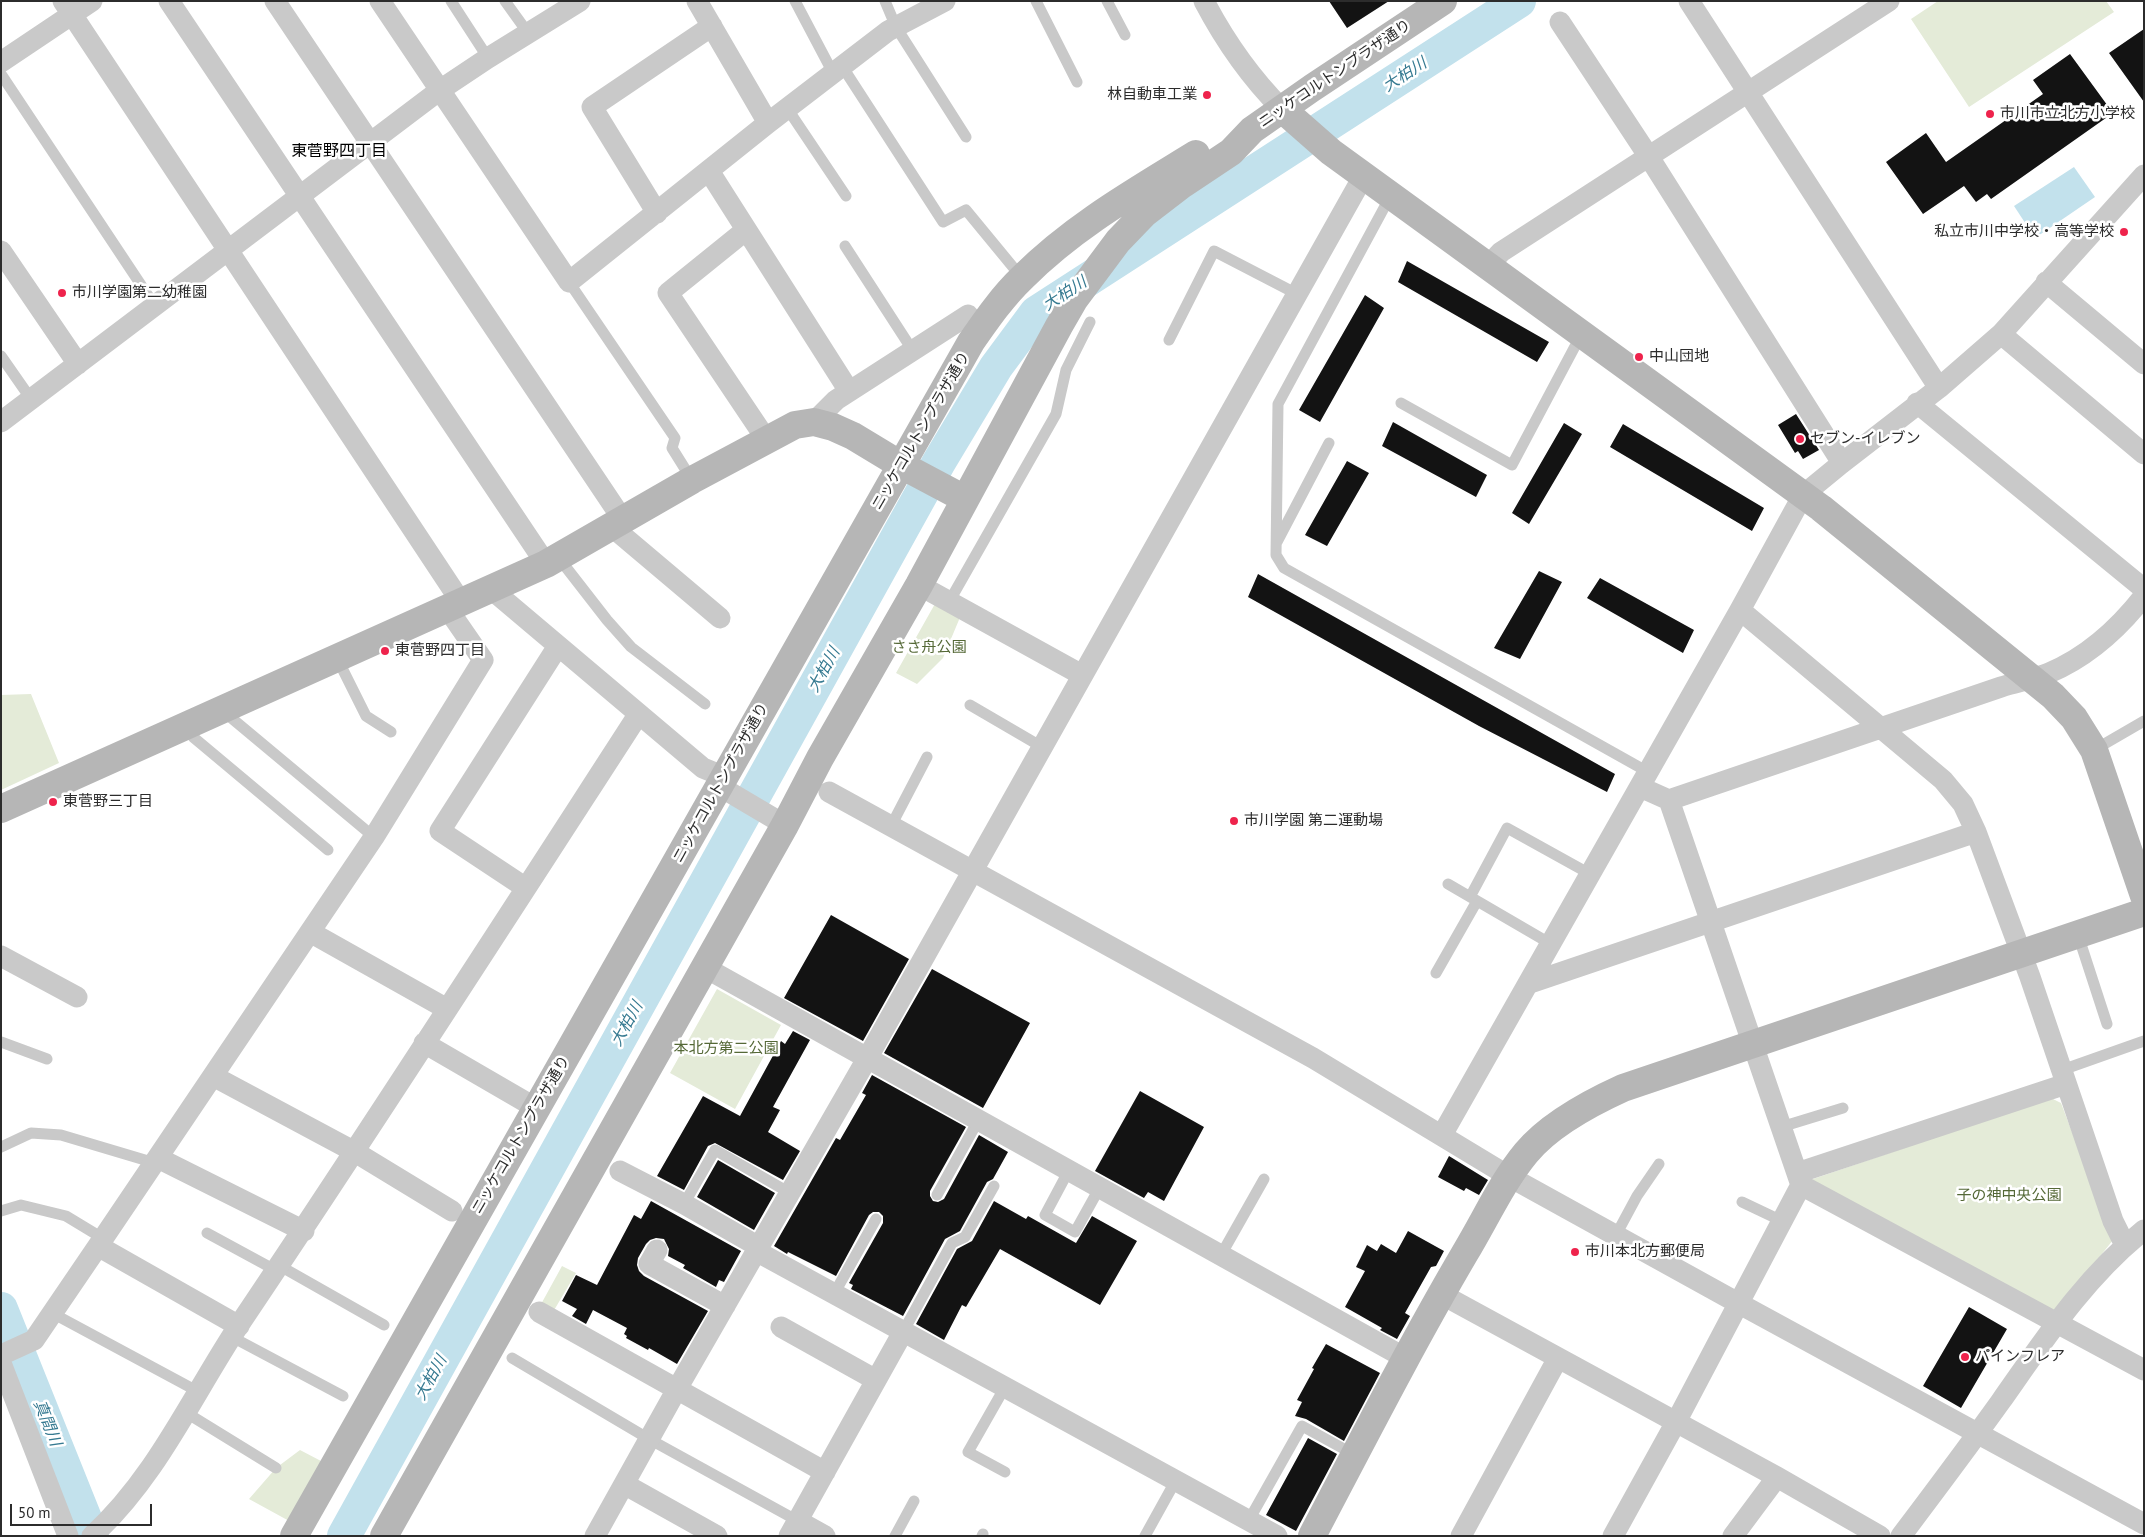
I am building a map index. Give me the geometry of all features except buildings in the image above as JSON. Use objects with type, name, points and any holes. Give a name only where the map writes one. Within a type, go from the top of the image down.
[{"type":"street","points":[[1,62],[67,8],[92,1]]},
{"type":"street","points":[[169,1],[300,196],[552,560]]},
{"type":"street","points":[[276,1],[370,142],[617,523],[720,618]]},
{"type":"street","points":[[380,1],[569,282],[838,69],[896,27],[945,1]]},
{"type":"street","points":[[697,1],[768,123]]},
{"type":"street","points":[[1204,1],[1237,57],[1260,87],[1290,117],[1331,152],[1803,495],[2033,678],[2074,718],[2094,750],[2144,896]]},
{"type":"street","name":"ニッケコルトンプラザ通り","points":[[294,1536],[722,782],[908,469],[971,342],[995,309],[1022,278],[1067,238],[1102,213],[1219,140],[1290,117],[1443,1]]},
{"type":"street","points":[[1689,1],[1939,388]]},
{"type":"street","points":[[1487,267],[1501,252],[1888,1]]},
{"type":"street","points":[[1,422],[229,252],[440,90],[572,3]]},
{"type":"street","points":[[1,1355],[34,1340],[374,837],[483,660],[454,605],[229,252],[67,8]]},
{"type":"street","points":[[1560,22],[1649,157],[1842,463]]},
{"type":"street","points":[[657,213],[592,107],[712,26]]},
{"type":"street","name":"ニッケコルトンプラザ通り","points":[[384,1536],[919,585],[960,496],[1040,363],[1074,300],[1118,241],[1144,214],[1183,184],[1231,152],[1252,130]]},
{"type":"street","points":[[709,171],[849,391]]},
{"type":"street","points":[[595,1536],[677,1389],[868,1057],[1364,175]]},
{"type":"street","points":[[1442,1135],[1530,983],[1803,495],[1939,388],[2001,334],[2144,175]]},
{"type":"street","points":[[746,230],[668,293],[766,440]]},
{"type":"street","points":[[1,251],[78,364]]},
{"type":"street","points":[[2046,282],[2144,364]]},
{"type":"street","points":[[814,422],[836,400],[968,315]]},
{"type":"street","points":[[2001,334],[2144,454]]},
{"type":"street","points":[[1918,403],[2144,589]]},
{"type":"street","points":[[1,809],[552,560],[692,480],[795,425],[814,422],[833,427],[853,436],[908,469],[960,496]]},
{"type":"street","points":[[919,585],[1082,675]]},
{"type":"street","points":[[491,589],[703,768],[785,825]]},
{"type":"street","points":[[1669,800],[2001,687],[2048,674],[2088,651],[2127,617],[2144,596]]},
{"type":"street","points":[[1740,610],[1942,780],[1963,804],[1976,832],[2022,955],[2113,1222],[2125,1245]]},
{"type":"street","points":[[526,888],[440,831],[558,646]]},
{"type":"street","points":[[98,1530],[135,1490],[235,1332],[304,1231],[638,715]]},
{"type":"street","points":[[1613,1536],[1676,1422],[1782,1221],[1799,1179],[1669,800],[1644,779]]},
{"type":"street","points":[[829,792],[1313,1058],[1510,1176],[1738,1304],[2144,1524]]},
{"type":"street","points":[[1530,983],[1976,832]]},
{"type":"street","points":[[1312,1536],[1442,1294],[1510,1176],[1527,1152],[1544,1137],[1589,1104],[1624,1088],[2022,955],[2144,912]]},
{"type":"street","points":[[310,932],[447,1009]]},
{"type":"street","points":[[1,956],[77,997]]},
{"type":"street","points":[[704,967],[1407,1359]]},
{"type":"street","points":[[424,1043],[536,1108]]},
{"type":"street","points":[[214,1076],[355,1152],[452,1211]]},
{"type":"street","points":[[1799,1179],[2064,1077]]},
{"type":"street","points":[[157,1160],[304,1231]]},
{"type":"street","points":[[620,1172],[684,1204],[754,1244],[756,1251],[1277,1536]]},
{"type":"street","points":[[1799,1179],[2056,1323],[2144,1370]]},
{"type":"street","points":[[1901,1536],[2056,1323],[2097,1272],[2144,1230]]},
{"type":"street","points":[[101,1243],[235,1332]]},
{"type":"street","points":[[657,1250],[649,1264],[725,1306]]},
{"type":"street","points":[[1442,1294],[1880,1536]]},
{"type":"street","points":[[539,1312],[825,1472]]},
{"type":"street","points":[[781,1327],[876,1380]]},
{"type":"street","points":[[825,1536],[794,1528],[903,1332]]},
{"type":"street","points":[[1461,1536],[1558,1358]]},
{"type":"street","points":[[1,1363],[68,1536]]},
{"type":"street","points":[[1733,1536],[1776,1477]]},
{"type":"street","points":[[624,1484],[717,1536]]},
{"type":"lane","points":[[451,1],[488,58]]},
{"type":"lane","points":[[505,1],[528,33]]},
{"type":"lane","points":[[795,1],[838,69],[943,222],[966,210],[1022,278]]},
{"type":"lane","points":[[884,1],[896,27],[966,136]]},
{"type":"lane","points":[[1036,1],[1078,82]]},
{"type":"lane","points":[[1107,1],[1125,35]]},
{"type":"lane","points":[[1,74],[155,306]]},
{"type":"lane","points":[[787,108],[846,196]]},
{"type":"lane","points":[[1391,195],[1278,404],[1276,555],[1284,568],[1644,779]]},
{"type":"lane","points":[[845,246],[913,352]]},
{"type":"lane","points":[[1169,340],[1214,251],[1297,294]]},
{"type":"lane","points":[[569,282],[675,438],[672,448],[692,480]]},
{"type":"lane","points":[[949,602],[1056,414],[1066,370],[1090,322]]},
{"type":"lane","points":[[1401,403],[1512,465],[1581,335]]},
{"type":"lane","points":[[1,356],[31,399]]},
{"type":"lane","points":[[1276,543],[1329,443]]},
{"type":"lane","points":[[552,560],[631,647],[705,704]]},
{"type":"lane","points":[[337,658],[366,716],[391,732]]},
{"type":"lane","points":[[970,705],[1042,747]]},
{"type":"lane","points":[[222,710],[374,837]]},
{"type":"lane","points":[[2094,750],[2144,721]]},
{"type":"lane","points":[[195,722],[193,737],[328,850]]},
{"type":"lane","points":[[891,826],[927,757]]},
{"type":"lane","points":[[1436,973],[1474,899],[1506,828],[1590,874]]},
{"type":"lane","points":[[1448,884],[1551,944]]},
{"type":"lane","points":[[2078,935],[2107,1024]]},
{"type":"lane","points":[[2064,1077],[2144,1041]]},
{"type":"lane","points":[[1,1042],[47,1059]]},
{"type":"lane","points":[[1781,1127],[1843,1108]]},
{"type":"lane","points":[[937,1195],[979,1119]]},
{"type":"lane","points":[[1,1147],[31,1132],[61,1135],[157,1160]]},
{"type":"lane","points":[[684,1204],[715,1150],[790,1193]]},
{"type":"lane","points":[[1616,1235],[1637,1196],[1659,1164]]},
{"type":"lane","points":[[1070,1170],[1046,1215],[1075,1232],[1100,1187]]},
{"type":"lane","points":[[1221,1255],[1264,1179]]},
{"type":"lane","points":[[903,1332],[952,1243],[965,1237],[994,1186]]},
{"type":"lane","points":[[1742,1202],[1782,1221]]},
{"type":"lane","points":[[1,1211],[21,1205],[66,1216],[101,1243]]},
{"type":"lane","points":[[834,1294],[876,1219]]},
{"type":"lane","points":[[207,1233],[279,1268],[384,1325]]},
{"type":"lane","points":[[52,1313],[197,1391]]},
{"type":"lane","points":[[235,1332],[343,1396]]},
{"type":"lane","points":[[512,1358],[794,1528]]},
{"type":"lane","points":[[1005,1387],[968,1452],[1005,1472]]},
{"type":"lane","points":[[185,1412],[276,1468]]},
{"type":"lane","points":[[1249,1520],[1302,1426],[1355,1455]]},
{"type":"lane","points":[[1145,1536],[1176,1480]]},
{"type":"lane","points":[[895,1536],[914,1501]]},
{"type":"green space","points":[[1938,1],[2106,1],[2114,12],[1969,107],[1911,19]]},
{"type":"green space","name":"ささ舟公園","points":[[936,602],[961,615],[943,658],[917,684],[896,673]]},
{"type":"green space","points":[[31,694],[59,763],[1,790],[1,695]]},
{"type":"green space","name":"本北方第二公園","points":[[717,989],[781,1025],[735,1109],[670,1073]]},
{"type":"green space","name":"子の神中央公園","points":[[2051,1098],[2061,1103],[2113,1240],[2055,1313],[1810,1180]]},
{"type":"green space","points":[[562,1266],[576,1273],[553,1312],[540,1306]]},
{"type":"green space","points":[[300,1450],[321,1461],[291,1522],[249,1499],[276,1468]]},
{"type":"water","points":[[2074,167],[2095,197],[2035,238],[2014,206]]},
{"type":"waterway","name":"大柏川","points":[[344,1536],[939,462],[996,367],[1036,313],[1519,1]]},
{"type":"waterway","name":"真間川","points":[[1,1309],[92,1536]]},
{"type":"place","name":"林自動車工業","points":[[1207,95]]},
{"type":"place","name":"市川市立北方小学校","points":[[1990,114]]},
{"type":"place","name":"私立市川中学校・高等学校","points":[[2124,232]]},
{"type":"place","name":"市川学園第二幼稚園","points":[[62,293]]},
{"type":"place","name":"中山団地","points":[[1639,357]]},
{"type":"place","name":"セブン-イレブン","points":[[1800,439]]},
{"type":"place","name":"東菅野四丁目","points":[[385,651]]},
{"type":"place","name":"東菅野三丁目","points":[[53,802]]},
{"type":"place","name":"市川学園 第二運動場","points":[[1234,821]]},
{"type":"place","name":"市川本北方郵便局","points":[[1575,1252]]},
{"type":"place","name":"パインフレア","points":[[1965,1357]]},
{"type":"district","name":"東菅野四丁目","points":[[339,151]]}]
